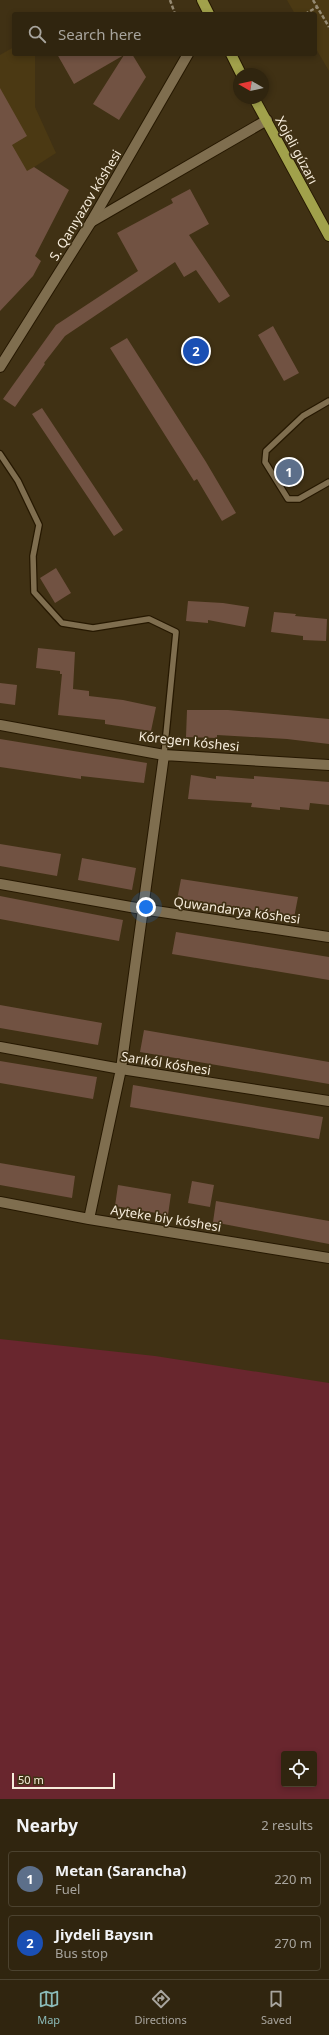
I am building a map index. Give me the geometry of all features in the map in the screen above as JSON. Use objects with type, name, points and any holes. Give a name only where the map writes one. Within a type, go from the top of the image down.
[{"type":"main road","points":[[202,0],[208,12]]},
{"type":"main road","points":[[232,56],[238,68]]},
{"type":"main road","name":"Xojeli gúzarı","points":[[257,104],[329,236]]},
{"type":"street","name":"S. Qanıyazov kóshesi","points":[[0,367],[91,222],[187,56]]},
{"type":"street","points":[[91,222],[266,120]]},
{"type":"street","name":"Kóregen kóshesi","points":[[0,725],[164,755],[329,765]]},
{"type":"street","points":[[90,1219],[121,1069],[164,755]]},
{"type":"street","name":"Quwandarya kóshesi","points":[[0,884],[142,909],[329,937]]},
{"type":"street","name":"Sarıkól kóshesi","points":[[0,1047],[121,1069],[329,1102]]},
{"type":"street","name":"Ayteke biy kóshesi","points":[[0,1202],[90,1219],[329,1258]]},
{"type":"lane","points":[[329,401],[303,416],[266,451],[265,462],[288,498],[299,499],[329,482]]},
{"type":"lane","points":[[0,454],[18,481],[39,525],[33,556],[34,592],[62,623],[93,628],[149,618],[176,632],[164,755]]},
{"type":"path","points":[[170,0],[174,12]]},
{"type":"path","points":[[313,0],[329,27]]},
{"type":"path","points":[[308,12],[317,7]]},
{"type":"shaded area","points":[[287,0],[329,0],[329,71],[317,50],[317,12],[294,12]]},
{"type":"shaded area","points":[[12,48],[12,56],[35,56],[35,107],[56,153],[0,189],[0,55]]},
{"type":"shaded area","points":[[0,1339],[155,1356],[329,1383],[329,1799],[0,1799]]},
{"type":"building","points":[[58,56],[122,56],[74,84]]},
{"type":"building","points":[[123,56],[133,56],[146,77],[119,120],[93,104]]},
{"type":"building","points":[[0,88],[27,136],[12,145],[27,171],[34,167],[69,190],[35,256],[41,261],[33,276],[0,311]]},
{"type":"building","points":[[190,189],[209,224],[189,235],[230,296],[219,303],[196,270],[184,277],[175,262],[65,336],[44,363],[45,364],[15,407],[3,399],[56,325],[138,271],[117,233],[173,203],[171,199]]},
{"type":"building","points":[[273,326],[299,373],[284,381],[258,335]]},
{"type":"building","points":[[127,338],[206,462],[236,513],[222,521],[197,479],[194,481],[110,348]]},
{"type":"building","points":[[42,408],[123,530],[114,536],[32,414]]},
{"type":"building","points":[[56,568],[71,593],[55,603],[40,578]]},
{"type":"building","points":[[188,601],[223,603],[249,607],[245,627],[208,620],[208,623],[186,621]]},
{"type":"building","points":[[274,612],[296,614],[295,616],[327,619],[326,641],[303,640],[303,636],[271,632]]},
{"type":"building","points":[[38,648],[75,652],[73,689],[89,691],[89,696],[123,700],[156,707],[151,731],[105,724],[105,720],[58,715],[62,674],[60,674],[60,671],[36,668]]},
{"type":"building","points":[[0,683],[17,685],[15,705],[0,703]]},
{"type":"building","points":[[187,710],[228,710],[329,719],[329,744],[287,739],[217,735],[217,738],[186,737]]},
{"type":"building","points":[[0,739],[147,763],[144,783],[81,776],[81,779],[0,767]]},
{"type":"building","points":[[191,775],[216,779],[216,776],[254,779],[254,776],[329,782],[329,805],[310,803],[309,810],[280,807],[280,810],[251,807],[252,803],[188,799]]},
{"type":"building","points":[[0,844],[61,854],[57,876],[0,866]]},
{"type":"building","points":[[82,858],[136,868],[132,890],[78,880]]},
{"type":"building","points":[[181,879],[298,897],[294,918],[272,915],[272,913],[177,900]]},
{"type":"building","points":[[0,896],[123,920],[119,941],[0,919]]},
{"type":"building","points":[[176,932],[329,957],[329,980],[172,954]]},
{"type":"building","points":[[0,1005],[102,1023],[98,1045],[0,1028]]},
{"type":"building","points":[[144,1030],[329,1062],[329,1084],[140,1052]]},
{"type":"building","points":[[0,1061],[97,1077],[93,1099],[0,1083]]},
{"type":"building","points":[[133,1085],[323,1117],[319,1139],[130,1107]]},
{"type":"building","points":[[0,1163],[75,1176],[72,1198],[0,1185]]},
{"type":"building","points":[[192,1181],[214,1185],[210,1207],[188,1203]]},
{"type":"building","points":[[118,1185],[171,1194],[168,1215],[115,1206]]},
{"type":"building","points":[[216,1201],[329,1221],[329,1244],[213,1222]]},
{"type":"place","name":"Jiydeli Baysın","points":[[196,351]]},
{"type":"place","name":"Metan (Sarancha)","points":[[289,472]]}]
